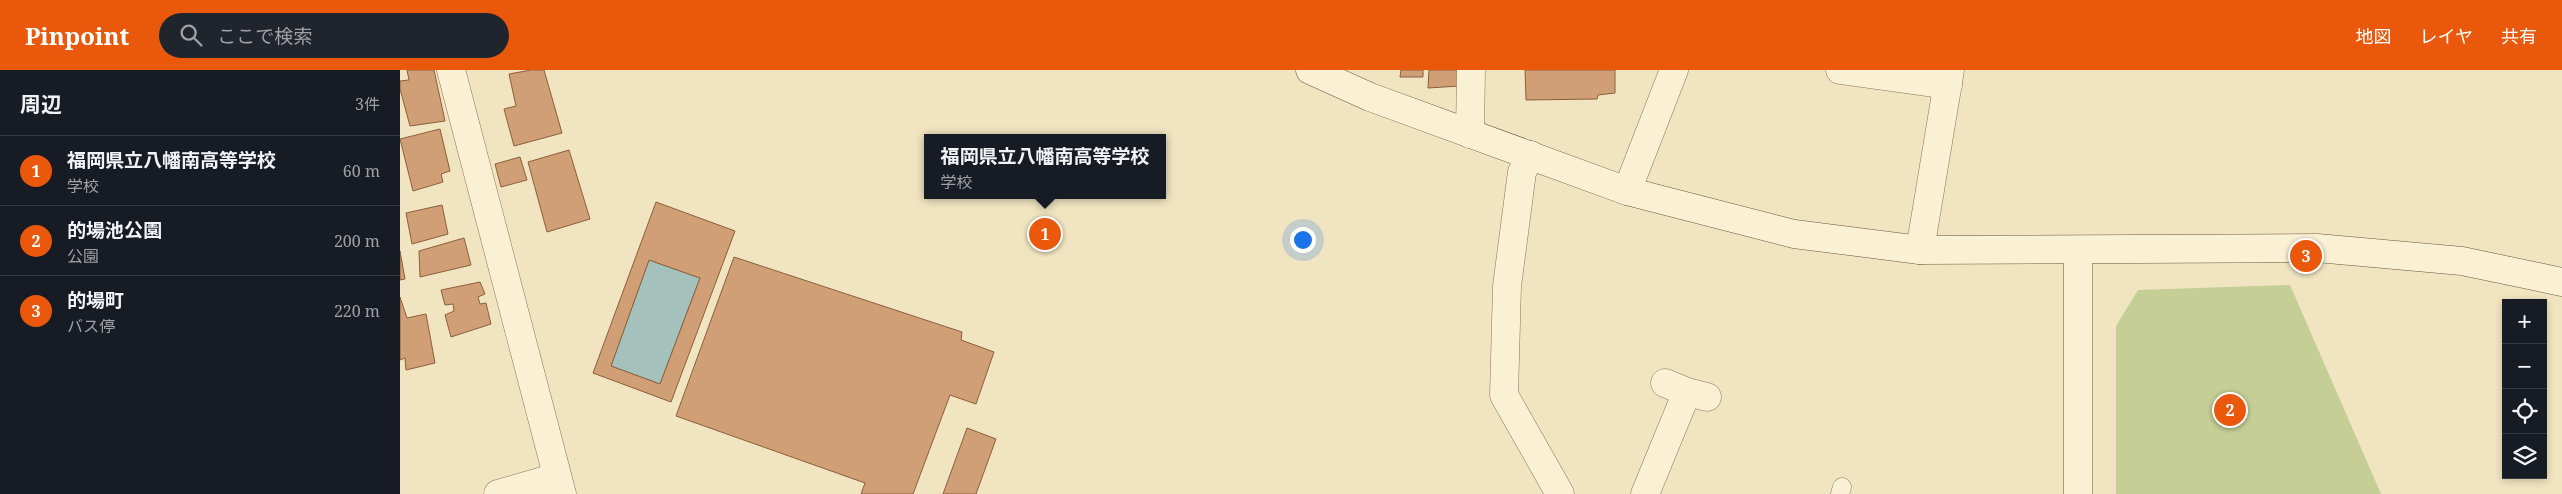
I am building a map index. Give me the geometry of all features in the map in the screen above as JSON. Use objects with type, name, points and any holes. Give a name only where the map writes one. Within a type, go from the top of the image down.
[{"type":"street","points":[[450,70],[559,486],[498,494]]},
{"type":"street","points":[[1310,70],[1370,96],[1627,191],[1794,234],[1920,250],[2078,251],[2317,248],[2462,261],[2562,282]]},
{"type":"street","points":[[1470,134],[1471,70]]},
{"type":"street","points":[[1627,191],[1674,70]]},
{"type":"street","points":[[1840,70],[1949,78],[1920,250]]},
{"type":"street","points":[[1531,155],[1522,172],[1506,286],[1504,395],[1560,494]]},
{"type":"street","points":[[2078,251],[2078,494]]},
{"type":"street","points":[[1645,494],[1686,391]]},
{"type":"green space","points":[[2290,285],[2381,494],[2116,494],[2116,326],[2138,290]]},
{"type":"water","points":[[649,260],[700,278],[660,384],[611,366]]},
{"type":"building","points":[[407,70],[434,70],[445,121],[410,126],[400,89],[400,81],[409,80]]},
{"type":"building","points":[[544,70],[562,133],[514,146],[504,109],[516,106],[509,74]]},
{"type":"building","points":[[1401,70],[1423,70],[1423,77],[1400,77]]},
{"type":"building","points":[[1429,70],[1459,70],[1459,86],[1428,88]]},
{"type":"building","points":[[1525,70],[1615,70],[1615,93],[1598,95],[1597,99],[1526,100]]},
{"type":"building","points":[[440,129],[450,171],[441,174],[443,182],[413,191],[400,139]]},
{"type":"building","points":[[569,150],[590,219],[547,232],[528,162]]},
{"type":"building","points":[[520,157],[527,180],[501,187],[495,164]]},
{"type":"building","points":[[656,202],[735,231],[671,402],[593,373]],"holes":[[[649,260],[700,278],[660,384],[611,366]]]},
{"type":"building","points":[[442,205],[448,234],[412,244],[406,213]]},
{"type":"building","points":[[464,238],[471,265],[420,277],[419,251]]},
{"type":"building","points":[[400,251],[405,279],[400,280]]},
{"type":"building","points":[[734,257],[962,332],[961,340],[994,352],[976,404],[950,395],[913,494],[861,494],[865,483],[676,416]]},
{"type":"building","points":[[480,282],[485,294],[478,297],[480,304],[486,303],[491,324],[451,337],[445,315],[454,311],[453,304],[445,305],[441,290]]},
{"type":"building","points":[[400,297],[407,318],[426,314],[435,363],[406,370],[405,358],[400,360]]},
{"type":"building","points":[[967,428],[996,439],[976,494],[943,494]]},
{"type":"place","name":"福岡県立八幡南高等学校","points":[[1045,234]]},
{"type":"place","name":"的場町","points":[[2306,256]]},
{"type":"place","name":"的場池公園","points":[[2230,410]]}]
